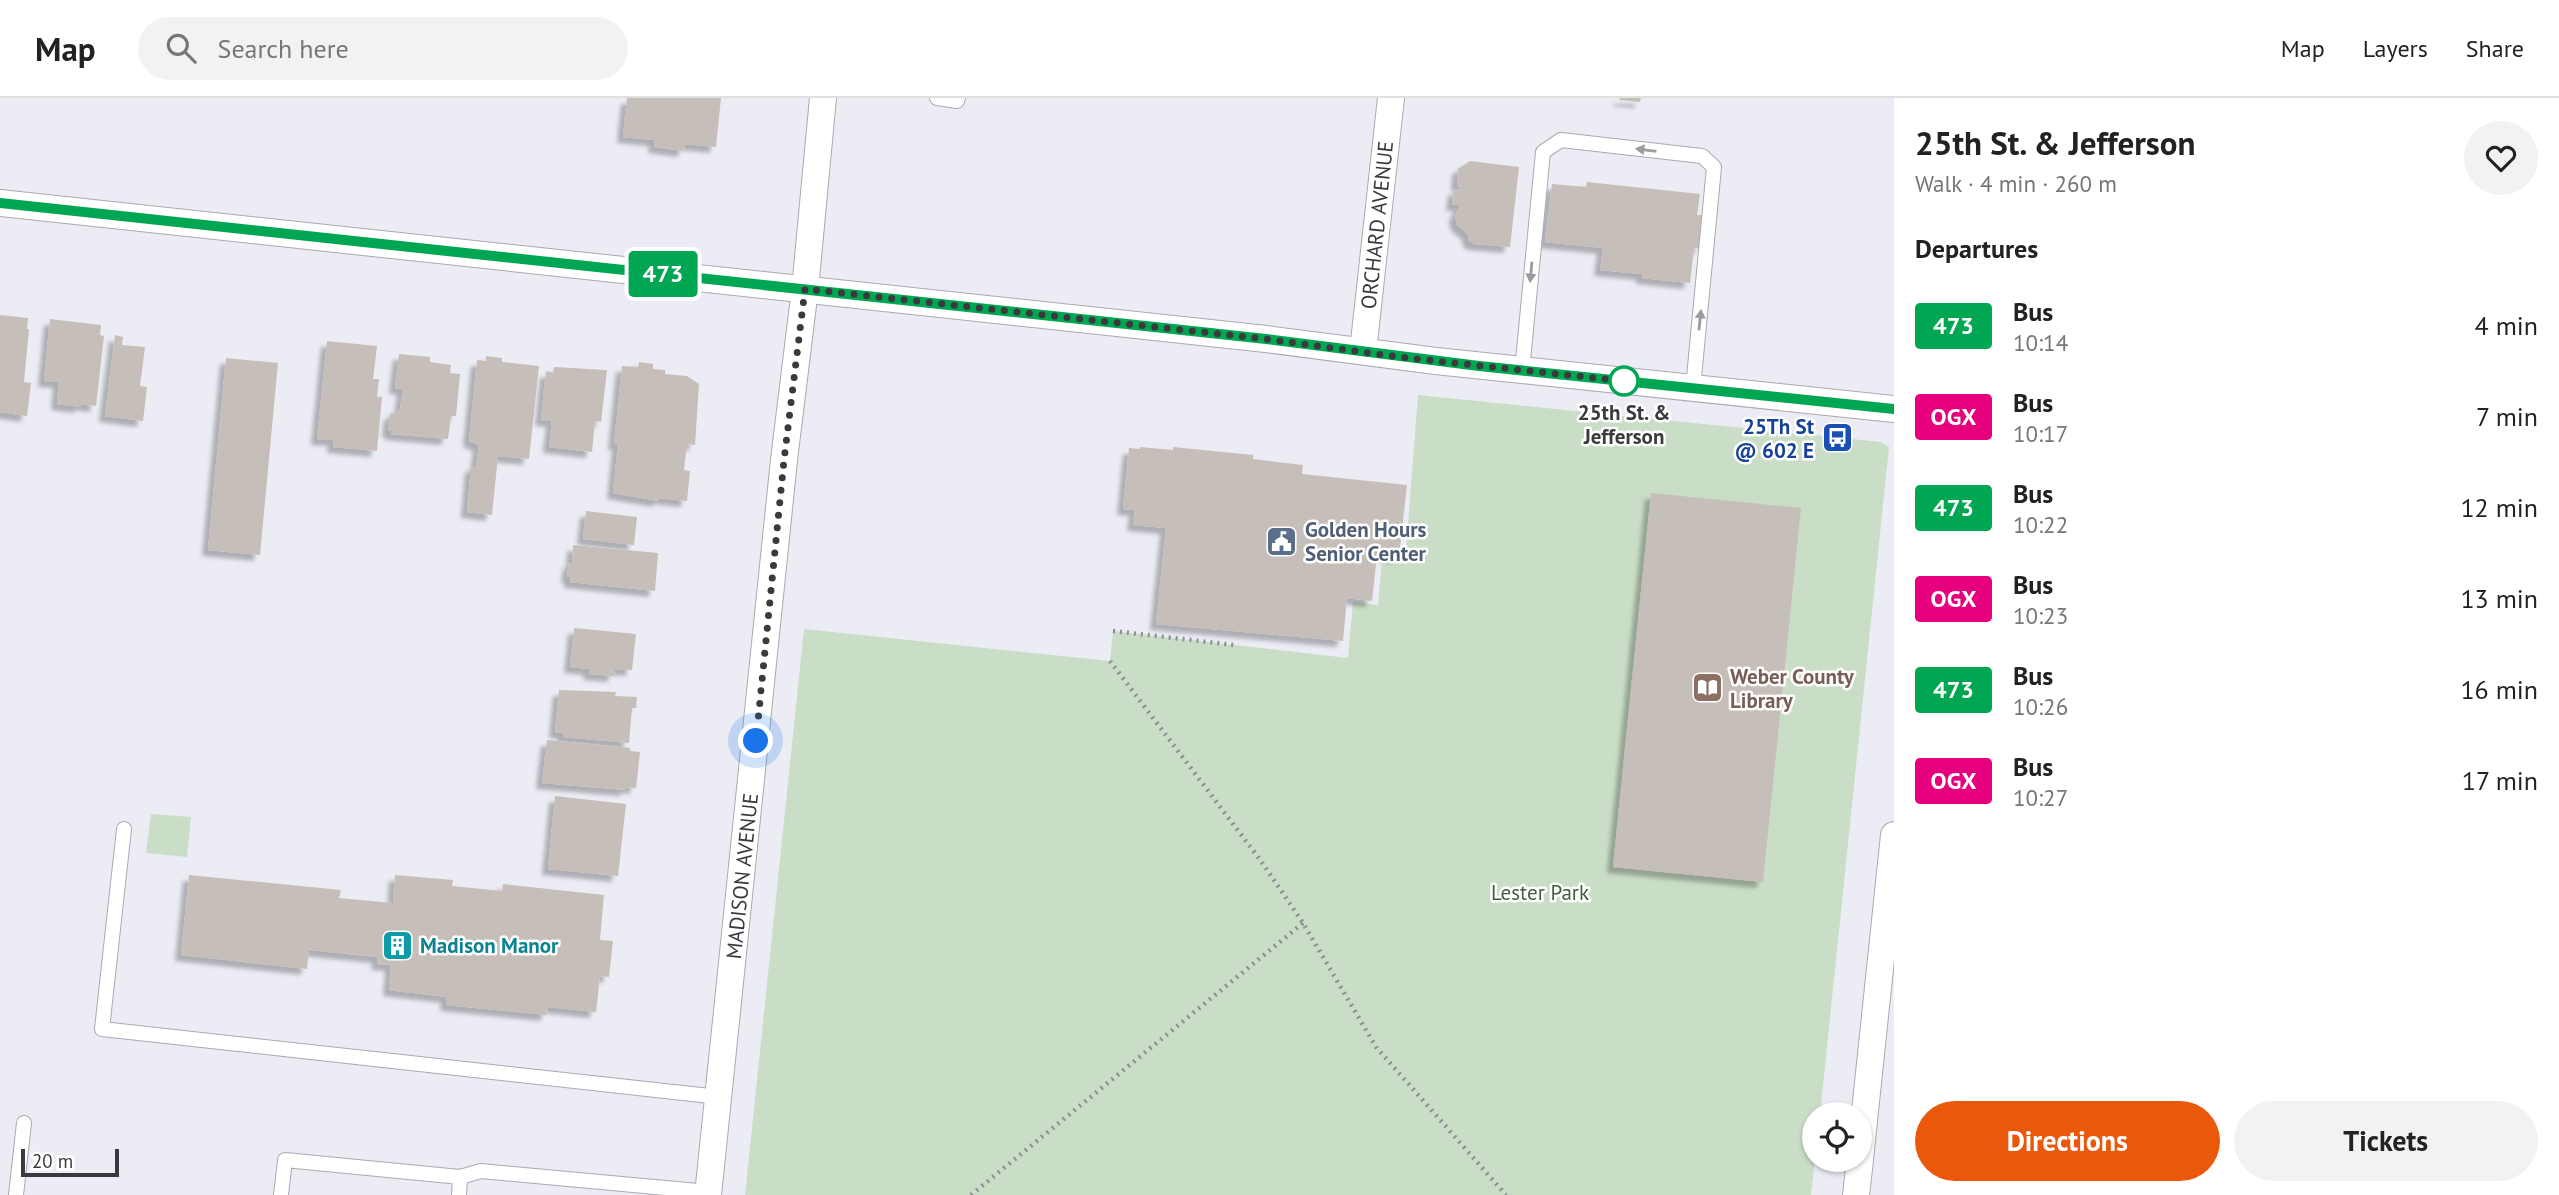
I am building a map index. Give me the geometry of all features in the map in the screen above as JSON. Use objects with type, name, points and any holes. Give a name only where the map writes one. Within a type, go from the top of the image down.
[{"type":"street","name":"MADISON AVENUE","points":[[708,1194],[823,98]]},
{"type":"street","name":"ORCHARD AVENUE","points":[[1363,351],[1391,98]]},
{"type":"street","points":[[0,202],[805,289],[1522,371],[1894,409]]},
{"type":"street","points":[[1866,1102],[1894,835]]},
{"type":"street","points":[[1856,1195],[1859,1172]]},
{"type":"lane","points":[[937,98],[957,101],[958,98]]},
{"type":"lane","points":[[1522,371],[1543,152],[1561,139],[1702,156],[1714,167],[1693,388]]},
{"type":"lane","points":[[124,830],[102,1028],[319,1055],[578,1080],[719,1097]]},
{"type":"lane","points":[[16,1195],[24,1123]]},
{"type":"lane","points":[[281,1195],[285,1160],[460,1177],[481,1171],[708,1194]]},
{"type":"lane","points":[[459,1195],[460,1177]]},
{"type":"path","points":[[1113,631],[1234,645]]},
{"type":"path","points":[[1110,661],[1261,861],[1303,923],[1376,1047],[1506,1195]]},
{"type":"path","points":[[971,1195],[1303,923]]},
{"type":"green space","name":"Lester Park","points":[[1418,395],[1881,442],[1889,447],[1821,1102],[1802,1102],[1802,1172],[1814,1172],[1811,1195],[745,1195],[804,629],[1110,661],[1113,631],[1348,658],[1353,602],[1378,605],[1382,559],[1405,562]]},
{"type":"green space","points":[[151,814],[191,817],[187,857],[146,853]]},
{"type":"building","points":[[627,98],[721,98],[716,147],[685,144],[684,151],[654,147],[655,140],[623,137]]},
{"type":"building","points":[[1641,98],[1640,102],[1619,100]]},
{"type":"building","points":[[1470,161],[1519,167],[1510,247],[1474,244],[1469,241],[1468,234],[1457,225],[1455,216],[1460,205],[1452,205],[1454,189],[1462,190],[1457,184],[1458,169]]},
{"type":"building","points":[[1587,182],[1700,194],[1697,215],[1704,215],[1700,249],[1694,248],[1690,283],[1600,270],[1603,248],[1545,242],[1552,184],[1586,187]]},
{"type":"building","points":[[0,315],[28,318],[24,382],[31,383],[27,416],[0,412]]},
{"type":"building","points":[[50,319],[101,325],[100,335],[104,336],[96,406],[57,404],[59,382],[44,381]]},
{"type":"building","points":[[115,335],[123,337],[122,345],[145,347],[140,386],[147,387],[143,421],[105,416]]},
{"type":"building","points":[[327,341],[377,346],[373,379],[379,379],[377,397],[382,397],[377,451],[333,447],[334,440],[317,439]]},
{"type":"building","points":[[399,354],[430,357],[430,362],[451,365],[450,373],[460,374],[456,416],[451,416],[448,439],[391,434],[391,431],[388,431],[390,414],[394,414],[395,409],[400,409],[403,389],[395,388]]},
{"type":"building","points":[[486,356],[502,358],[502,362],[539,366],[529,459],[498,456],[492,515],[467,512],[471,466],[476,466],[479,445],[469,441],[477,360],[486,361]]},
{"type":"building","points":[[226,358],[278,363],[260,555],[208,550]]},
{"type":"building","points":[[639,362],[653,364],[653,369],[665,370],[665,374],[687,376],[699,384],[695,445],[687,444],[684,470],[690,471],[687,501],[659,498],[659,501],[613,493],[618,444],[614,444],[622,366],[638,367]]},
{"type":"building","points":[[554,367],[607,370],[601,422],[595,421],[592,452],[549,447],[552,421],[541,420],[546,371],[553,373]]},
{"type":"building","name":"Golden Hours Senior Center","points":[[1173,447],[1253,455],[1253,459],[1303,465],[1302,474],[1407,485],[1399,557],[1377,555],[1372,601],[1347,598],[1343,641],[1156,624],[1166,528],[1133,525],[1135,510],[1123,509],[1129,448],[1173,450]]},
{"type":"building","points":[[1651,493],[1801,508],[1763,882],[1613,867]]},
{"type":"building","points":[[586,511],[637,517],[634,545],[583,539]]},
{"type":"building","points":[[573,545],[658,553],[655,591],[570,582],[570,577],[567,577],[569,563],[572,563]]},
{"type":"building","points":[[574,628],[636,634],[632,670],[615,669],[614,676],[589,674],[590,669],[570,667]]},
{"type":"building","points":[[559,690],[616,692],[615,696],[637,697],[636,708],[632,708],[629,743],[563,737],[564,733],[555,732]]},
{"type":"building","points":[[547,740],[630,748],[630,751],[640,752],[636,788],[626,787],[626,790],[542,783]]},
{"type":"building","points":[[555,796],[626,804],[618,876],[548,869]]},
{"type":"building","name":"Madison Manor","points":[[189,875],[341,890],[339,898],[393,903],[395,875],[453,880],[452,886],[502,891],[503,884],[604,895],[600,940],[613,941],[609,977],[600,976],[596,1012],[548,1007],[547,1015],[446,1005],[447,997],[389,990],[391,965],[377,964],[378,957],[309,950],[307,969],[181,955]]},
{"type":"bus line","name":"473","points":[[0,203],[1266,339],[1479,366],[1894,409]]},
{"type":"place","name":"25th St. & Jefferson","points":[[1624,381]]},
{"type":"place","name":"25Th St @ 602 E","points":[[1837,438]]},
{"type":"place","name":"Golden Hours Senior Center","points":[[1282,541]]},
{"type":"place","name":"Weber County Library","points":[[1707,688]]},
{"type":"place","name":"Madison Manor","points":[[397,945]]},
{"type":"route","points":[[756,741],[784,460],[805,289],[1624,381]]}]
